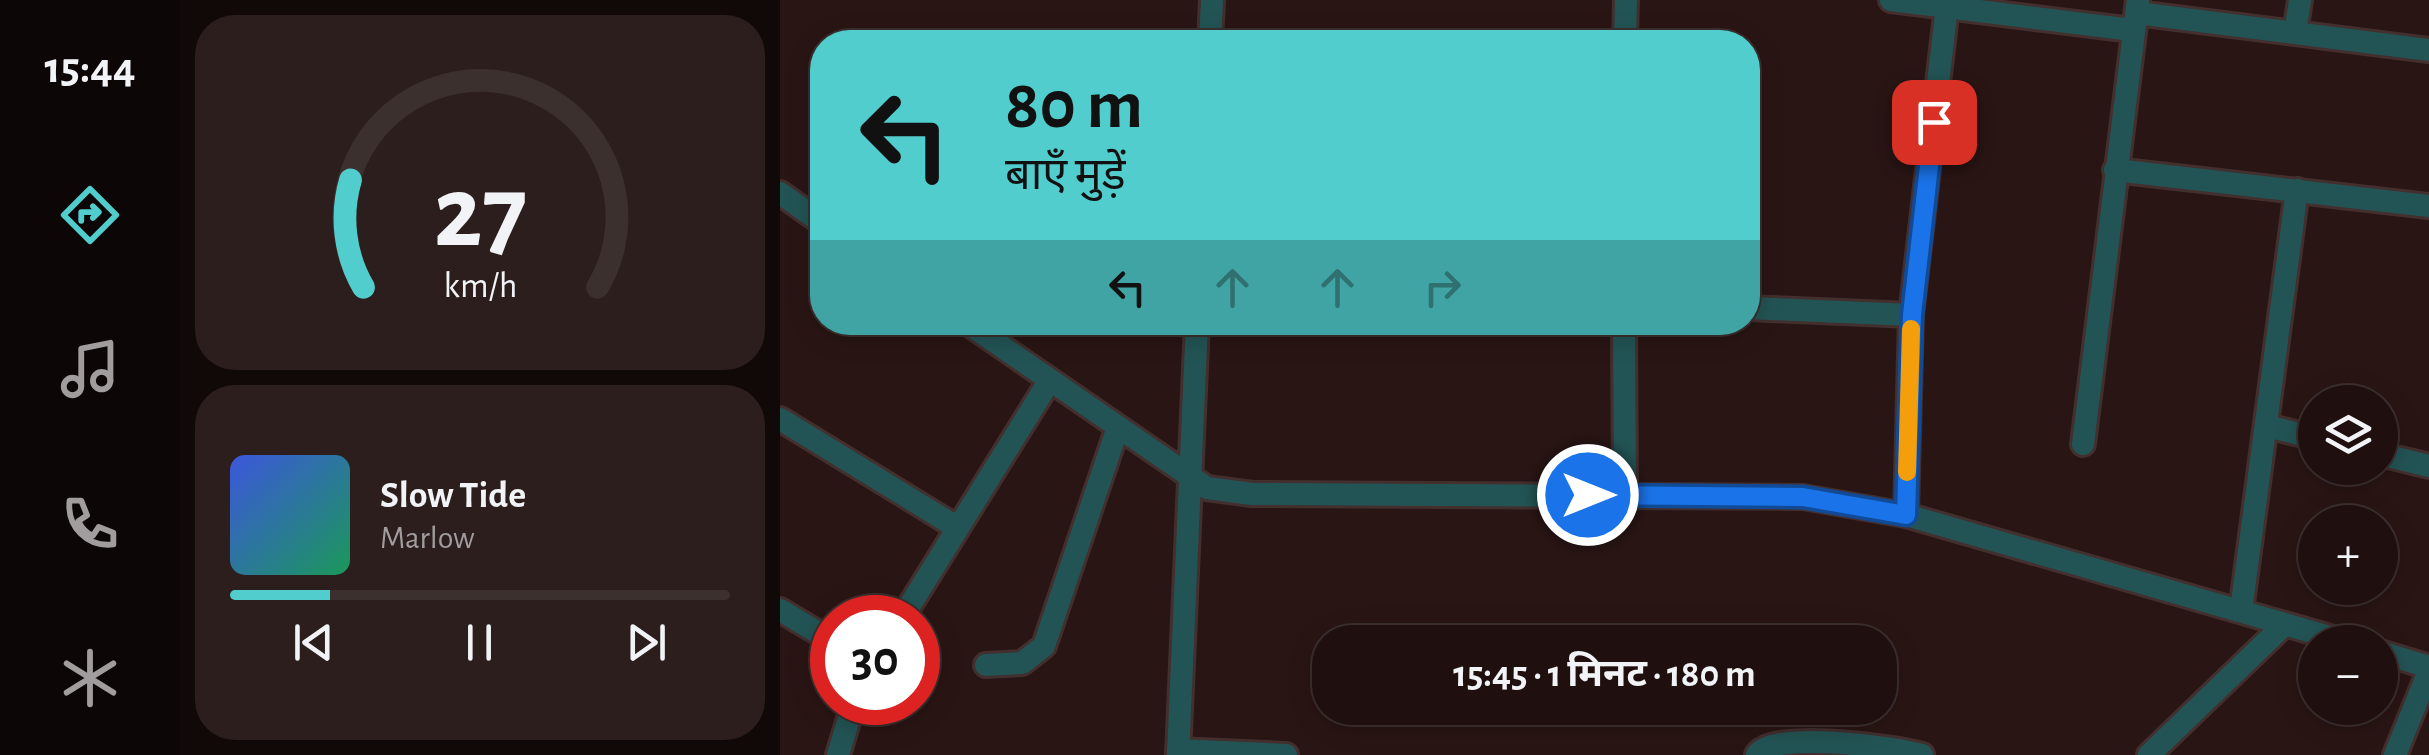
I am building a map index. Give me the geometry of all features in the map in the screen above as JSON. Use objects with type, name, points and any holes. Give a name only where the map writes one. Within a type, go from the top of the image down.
[{"type":"street","points":[[1211,30],[1212,0]]},
{"type":"street","points":[[1625,30],[1626,0]]},
{"type":"street","points":[[1892,0],[2136,14],[2429,50]]},
{"type":"street","points":[[2295,33],[2300,0]]},
{"type":"street","points":[[1906,515],[1912,315],[1947,6]]},
{"type":"street","points":[[2083,444],[2136,14]]},
{"type":"street","points":[[2115,170],[2429,206]]},
{"type":"street","points":[[2241,611],[2297,190]]},
{"type":"street","points":[[780,193],[810,214]]},
{"type":"street","points":[[1760,309],[1912,315]]},
{"type":"street","points":[[985,335],[1117,430],[1207,488],[1252,494],[1803,497],[1906,515],[2298,628]]},
{"type":"street","points":[[1197,335],[1178,753],[1286,755]]},
{"type":"street","points":[[1624,335],[1625,495]]},
{"type":"street","points":[[916,595],[1050,380]]},
{"type":"street","points":[[780,418],[958,528]]},
{"type":"street","points":[[2267,426],[2298,434]]},
{"type":"street","points":[[986,665],[1022,662],[1044,646],[1117,430]]},
{"type":"street","points":[[2398,458],[2429,466]]},
{"type":"street","points":[[781,615],[810,630]]},
{"type":"street","points":[[2149,755],[2285,624]]},
{"type":"street","points":[[2395,755],[2429,669],[2398,658]]},
{"type":"street","points":[[838,755],[847,725]]},
{"type":"street","points":[[1757,755],[1770,745],[1841,743],[1884,746],[1922,755]]},
{"type":"slow traffic","points":[[1907,472],[1911,329]]},
{"type":"route","points":[[1588,495],[1803,497],[1906,515],[1912,315],[1934,122]]}]
